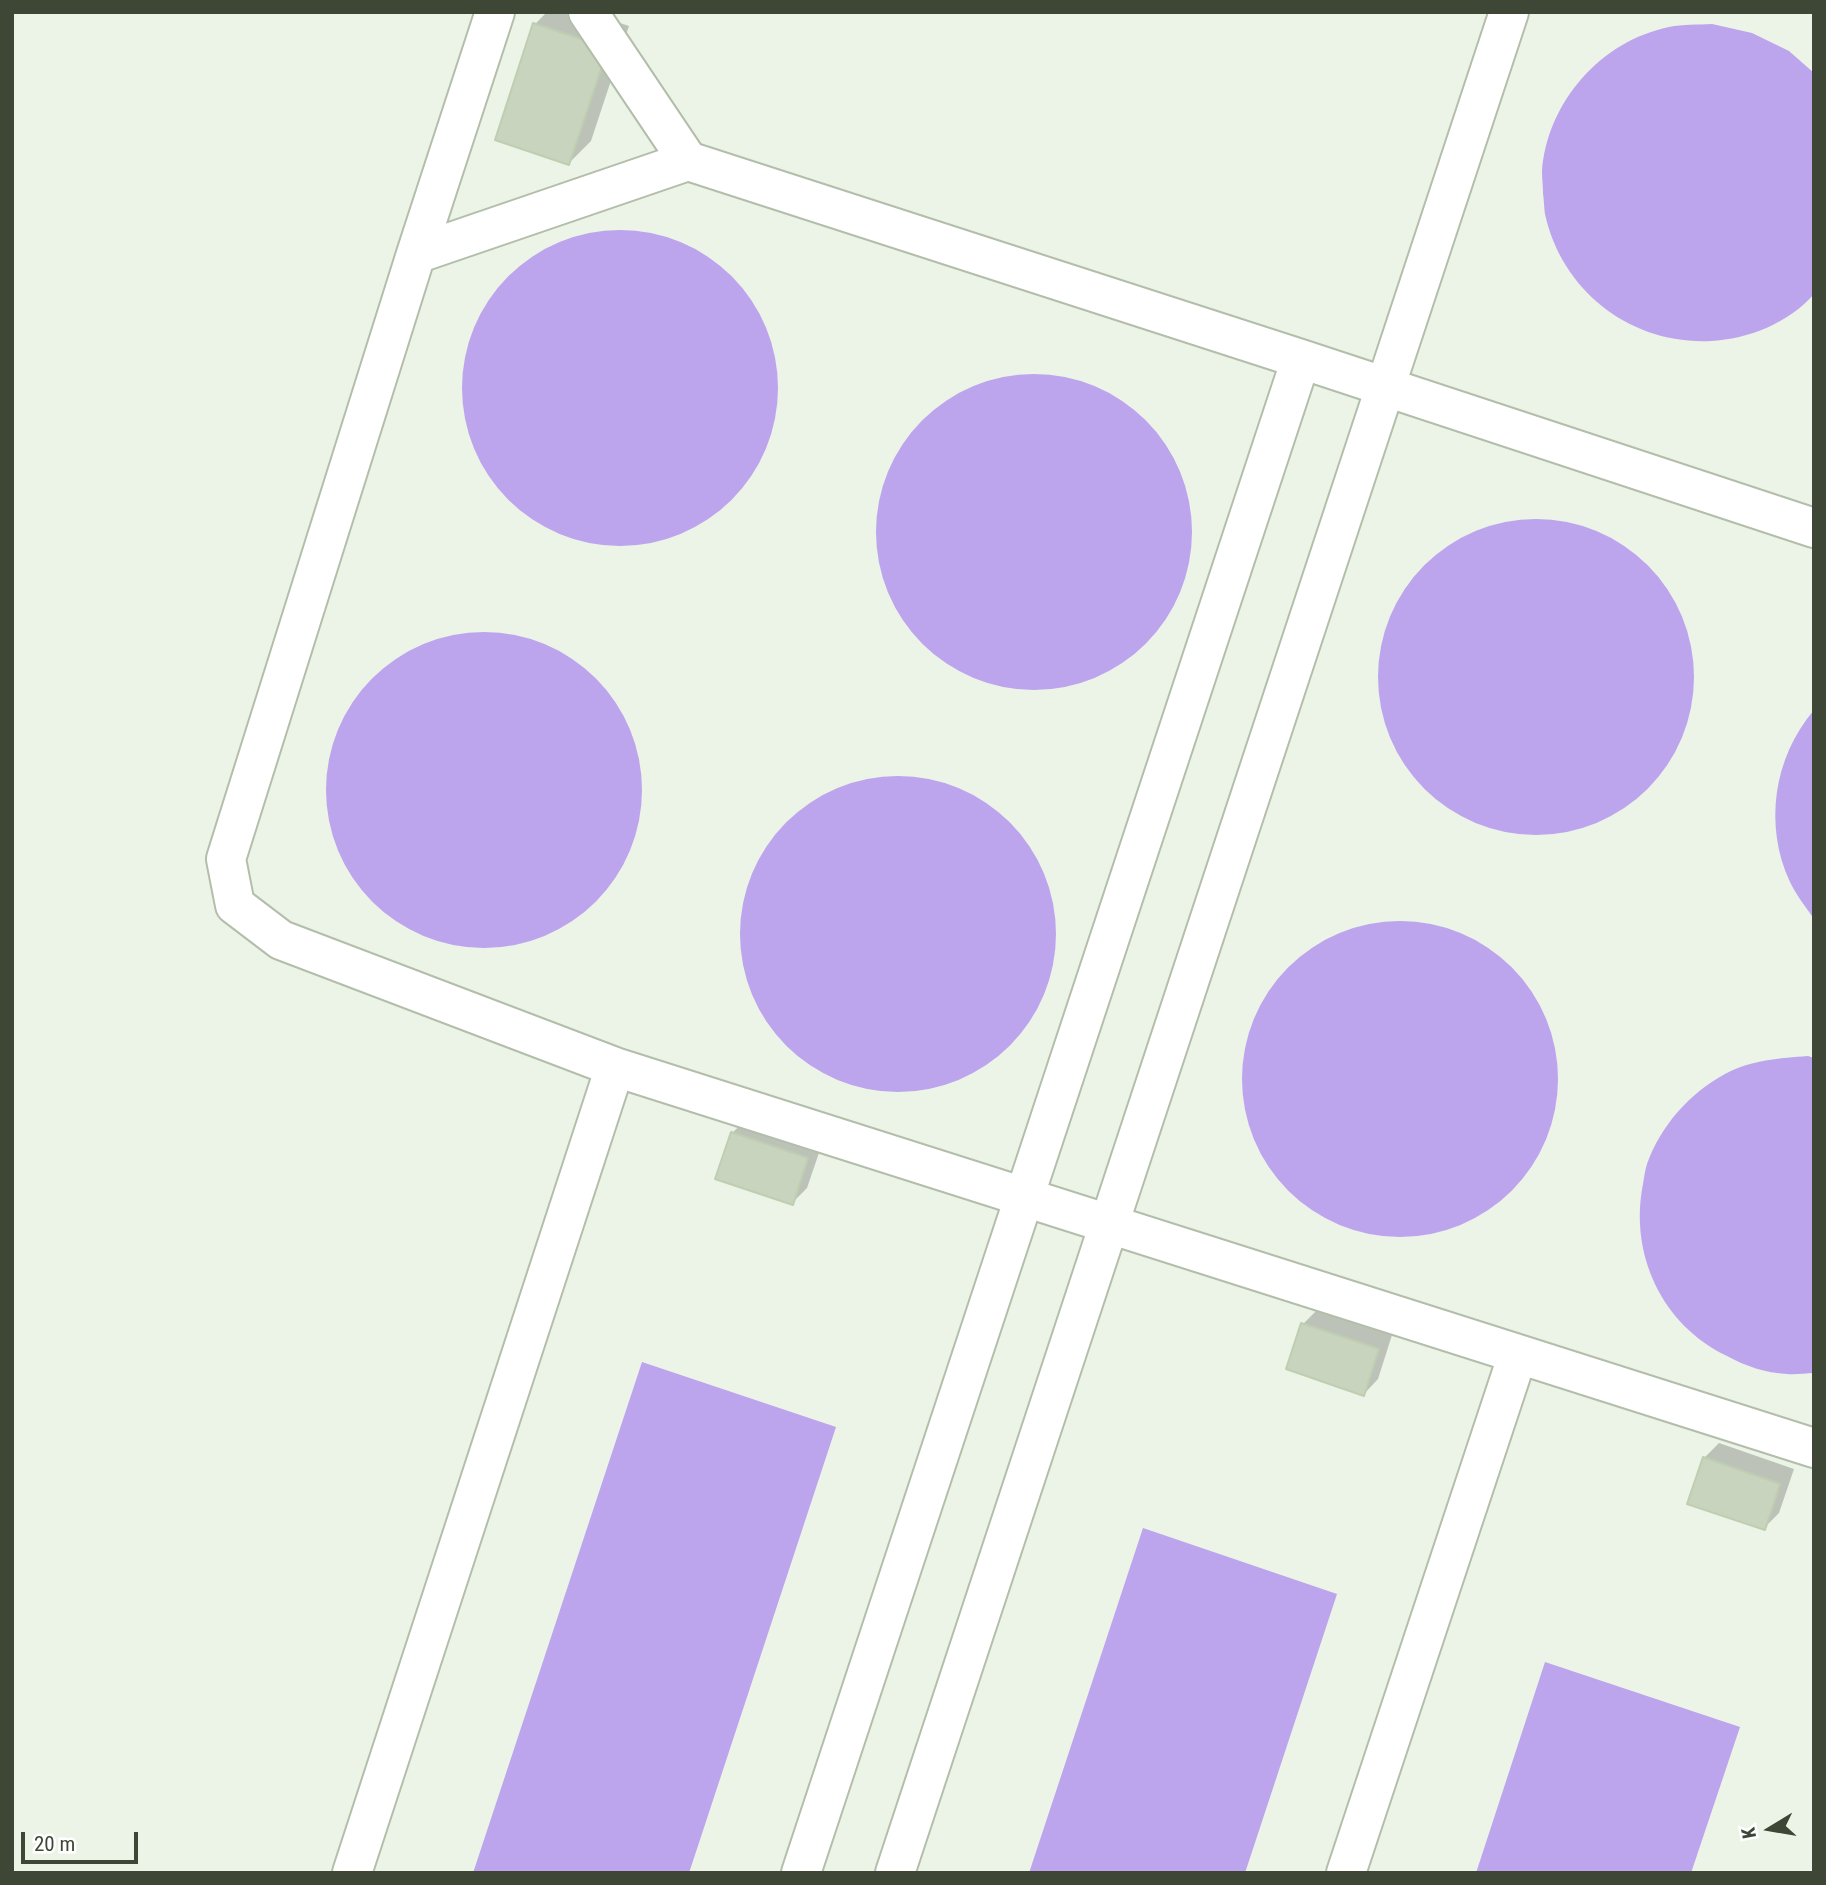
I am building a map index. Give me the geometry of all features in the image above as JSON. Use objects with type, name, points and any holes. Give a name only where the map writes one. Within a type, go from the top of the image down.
[{"type":"lane","points":[[495,12],[226,859],[235,905],[281,940],[615,1067],[1814,1448]]},
{"type":"lane","points":[[588,12],[688,161]]},
{"type":"lane","points":[[895,1873],[1509,12]]},
{"type":"lane","points":[[416,254],[688,161],[1814,528]]},
{"type":"lane","points":[[802,1873],[1301,359]]},
{"type":"lane","points":[[352,1873],[615,1067]]},
{"type":"lane","points":[[1346,1873],[1518,1354]]},
{"type":"shaded area","points":[[1712,24],[1752,33],[1789,51],[1814,73],[1814,294],[1793,313],[1753,333],[1725,340],[1682,340],[1654,334],[1628,323],[1584,290],[1567,267],[1554,242],[1545,214],[1542,172],[1546,146],[1566,99],[1600,61],[1644,34],[1674,26]]},
{"type":"shaded area","points":[[620,230],[651,233],[681,242],[708,257],[732,276],[751,300],[766,327],[775,357],[778,388],[775,419],[766,449],[751,476],[732,500],[708,519],[681,534],[651,543],[620,546],[589,543],[559,534],[532,519],[508,500],[489,476],[474,449],[465,419],[462,388],[465,357],[474,327],[489,300],[508,276],[532,257],[559,242],[589,233]]},
{"type":"shaded area","points":[[1034,374],[1065,377],[1095,386],[1122,401],[1146,420],[1165,444],[1180,471],[1189,501],[1192,532],[1189,563],[1180,593],[1165,620],[1146,644],[1122,663],[1095,678],[1065,687],[1034,690],[1003,687],[973,678],[946,663],[922,644],[903,620],[888,593],[879,563],[876,532],[879,501],[888,471],[903,444],[922,420],[946,401],[973,386],[1003,377]]},
{"type":"shaded area","points":[[1536,519],[1567,522],[1597,531],[1624,545],[1648,565],[1668,589],[1682,616],[1691,646],[1694,677],[1691,708],[1682,738],[1668,765],[1648,789],[1624,809],[1597,823],[1567,832],[1536,835],[1505,832],[1475,823],[1448,809],[1424,789],[1404,765],[1390,738],[1381,708],[1378,677],[1381,646],[1390,616],[1404,589],[1424,565],[1448,545],[1475,531],[1505,522]]},
{"type":"shaded area","points":[[484,632],[515,635],[545,644],[572,659],[596,678],[615,702],[630,729],[639,759],[642,790],[639,821],[630,851],[615,878],[596,902],[572,921],[545,936],[515,945],[484,948],[453,945],[423,936],[396,921],[372,902],[353,878],[338,851],[329,821],[326,790],[329,759],[338,729],[353,702],[372,678],[396,659],[423,644],[453,635]]},
{"type":"shaded area","points":[[1814,710],[1814,919],[1792,887],[1782,860],[1775,816],[1777,793],[1789,749]]},
{"type":"shaded area","points":[[898,776],[929,779],[959,788],[986,803],[1010,822],[1029,846],[1044,873],[1053,903],[1056,934],[1053,965],[1044,995],[1029,1022],[1010,1046],[986,1065],[959,1080],[929,1089],[898,1092],[867,1089],[837,1080],[810,1065],[786,1046],[767,1022],[752,995],[743,965],[740,934],[743,903],[752,873],[767,846],[786,822],[810,803],[837,788],[867,779]]},
{"type":"shaded area","points":[[1400,921],[1431,924],[1461,933],[1488,947],[1512,967],[1532,991],[1546,1018],[1555,1048],[1558,1079],[1555,1110],[1546,1140],[1532,1167],[1512,1191],[1488,1211],[1461,1225],[1431,1234],[1400,1237],[1369,1234],[1339,1225],[1312,1211],[1288,1191],[1268,1167],[1254,1140],[1245,1110],[1242,1079],[1245,1048],[1254,1018],[1268,991],[1288,967],[1312,947],[1339,933],[1369,924]]},
{"type":"shaded area","points":[[1808,1056],[1814,1058],[1814,1373],[1790,1374],[1764,1371],[1741,1363],[1704,1343],[1684,1326],[1655,1285],[1641,1236],[1640,1210],[1646,1169],[1653,1150],[1669,1123],[1689,1101],[1712,1082],[1735,1069],[1766,1060]]},
{"type":"shaded area","points":[[642,1362],[836,1427],[689,1873],[473,1873]]},
{"type":"shaded area","points":[[1143,1528],[1337,1594],[1245,1873],[1029,1873]]},
{"type":"shaded area","points":[[1545,1662],[1740,1727],[1691,1873],[1476,1873]]},
{"type":"building","points":[[533,23],[608,48],[569,165],[495,140]]},
{"type":"building","points":[[731,1132],[808,1158],[793,1205],[715,1179]]},
{"type":"building","points":[[1301,1323],[1379,1349],[1364,1396],[1286,1369]]},
{"type":"building","points":[[1703,1457],[1780,1484],[1765,1530],[1687,1504]]}]
